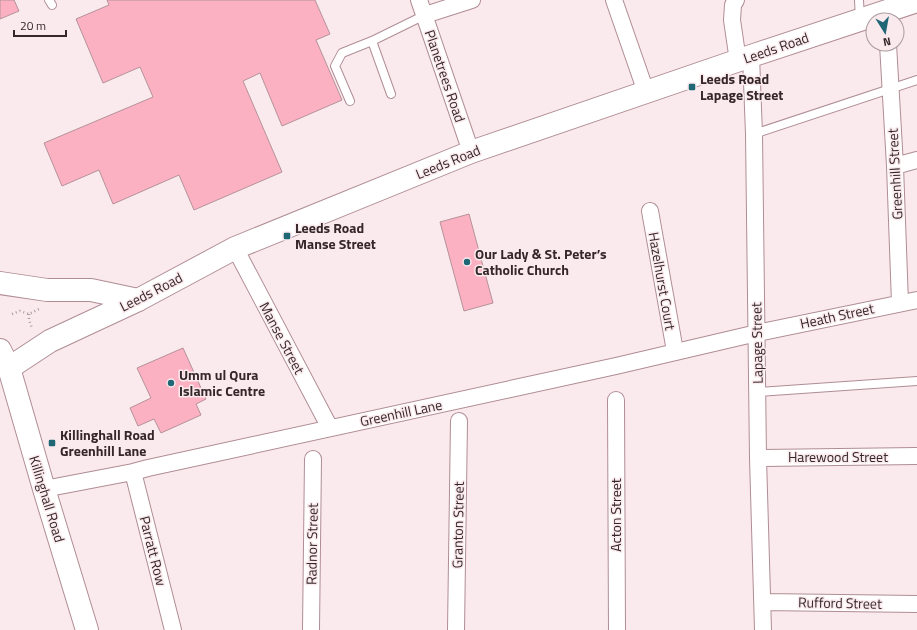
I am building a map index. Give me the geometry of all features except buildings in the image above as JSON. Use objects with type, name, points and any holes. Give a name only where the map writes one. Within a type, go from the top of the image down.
[{"type":"main road","name":"Leeds Road","points":[[893,12],[917,1]]},
{"type":"main road","name":"Leeds Road","points":[[3,364],[138,300],[235,248],[471,152],[744,59],[860,10],[871,12]]},
{"type":"main road","points":[[0,283],[46,290],[91,290],[138,300]]},
{"type":"main road","name":"Killinghall Road","points":[[3,364],[44,489],[87,630]]},
{"type":"street","name":"Planetrees Road","points":[[419,0],[471,152]]},
{"type":"street","points":[[425,15],[472,0]]},
{"type":"street","points":[[614,0],[646,92]]},
{"type":"street","name":"Lapage Street","points":[[736,0],[732,6],[732,20],[744,59],[753,109],[762,630]]},
{"type":"street","name":"Greenhill Street","points":[[888,52],[895,166],[900,303]]},
{"type":"street","points":[[895,166],[917,160]]},
{"type":"street","name":"Hazelhurst Court","points":[[650,211],[675,351]]},
{"type":"street","name":"Manse Street","points":[[235,248],[330,428]]},
{"type":"street","name":"Heath Street","points":[[757,333],[917,300]]},
{"type":"street","name":"Greenhill Lane","points":[[44,489],[141,470],[616,366],[757,333]]},
{"type":"street","name":"Acton Street","points":[[616,400],[617,630]]},
{"type":"street","name":"Granton Street","points":[[456,630],[459,421]]},
{"type":"street","name":"Harewood Street","points":[[758,458],[917,456]]},
{"type":"street","name":"Radnor Street","points":[[311,630],[313,459]]},
{"type":"street","name":"Parratt Row","points":[[141,470],[169,628]]},
{"type":"street","name":"Rufford Street","points":[[762,602],[917,604]]},
{"type":"lane","points":[[350,101],[335,66],[342,53],[372,41],[425,15]]},
{"type":"lane","points":[[372,41],[391,94]]},
{"type":"lane","points":[[754,134],[917,80]]},
{"type":"lane","points":[[758,392],[917,381]]},
{"type":"path","points":[[12,314],[20,311],[28,314],[42,308]]},
{"type":"path","points":[[28,314],[32,328]]},
{"type":"place","name":"Leeds Road Lapage Street","points":[[692,87]]},
{"type":"place","name":"Leeds Road Manse Street","points":[[287,236]]},
{"type":"place","name":"Our Lady & St. Peter’s Catholic Church","points":[[467,262]]},
{"type":"place","name":"Umm ul Qura Islamic Centre","points":[[171,383]]},
{"type":"place","name":"Killinghall Road Greenhill Lane","points":[[52,443]]}]
